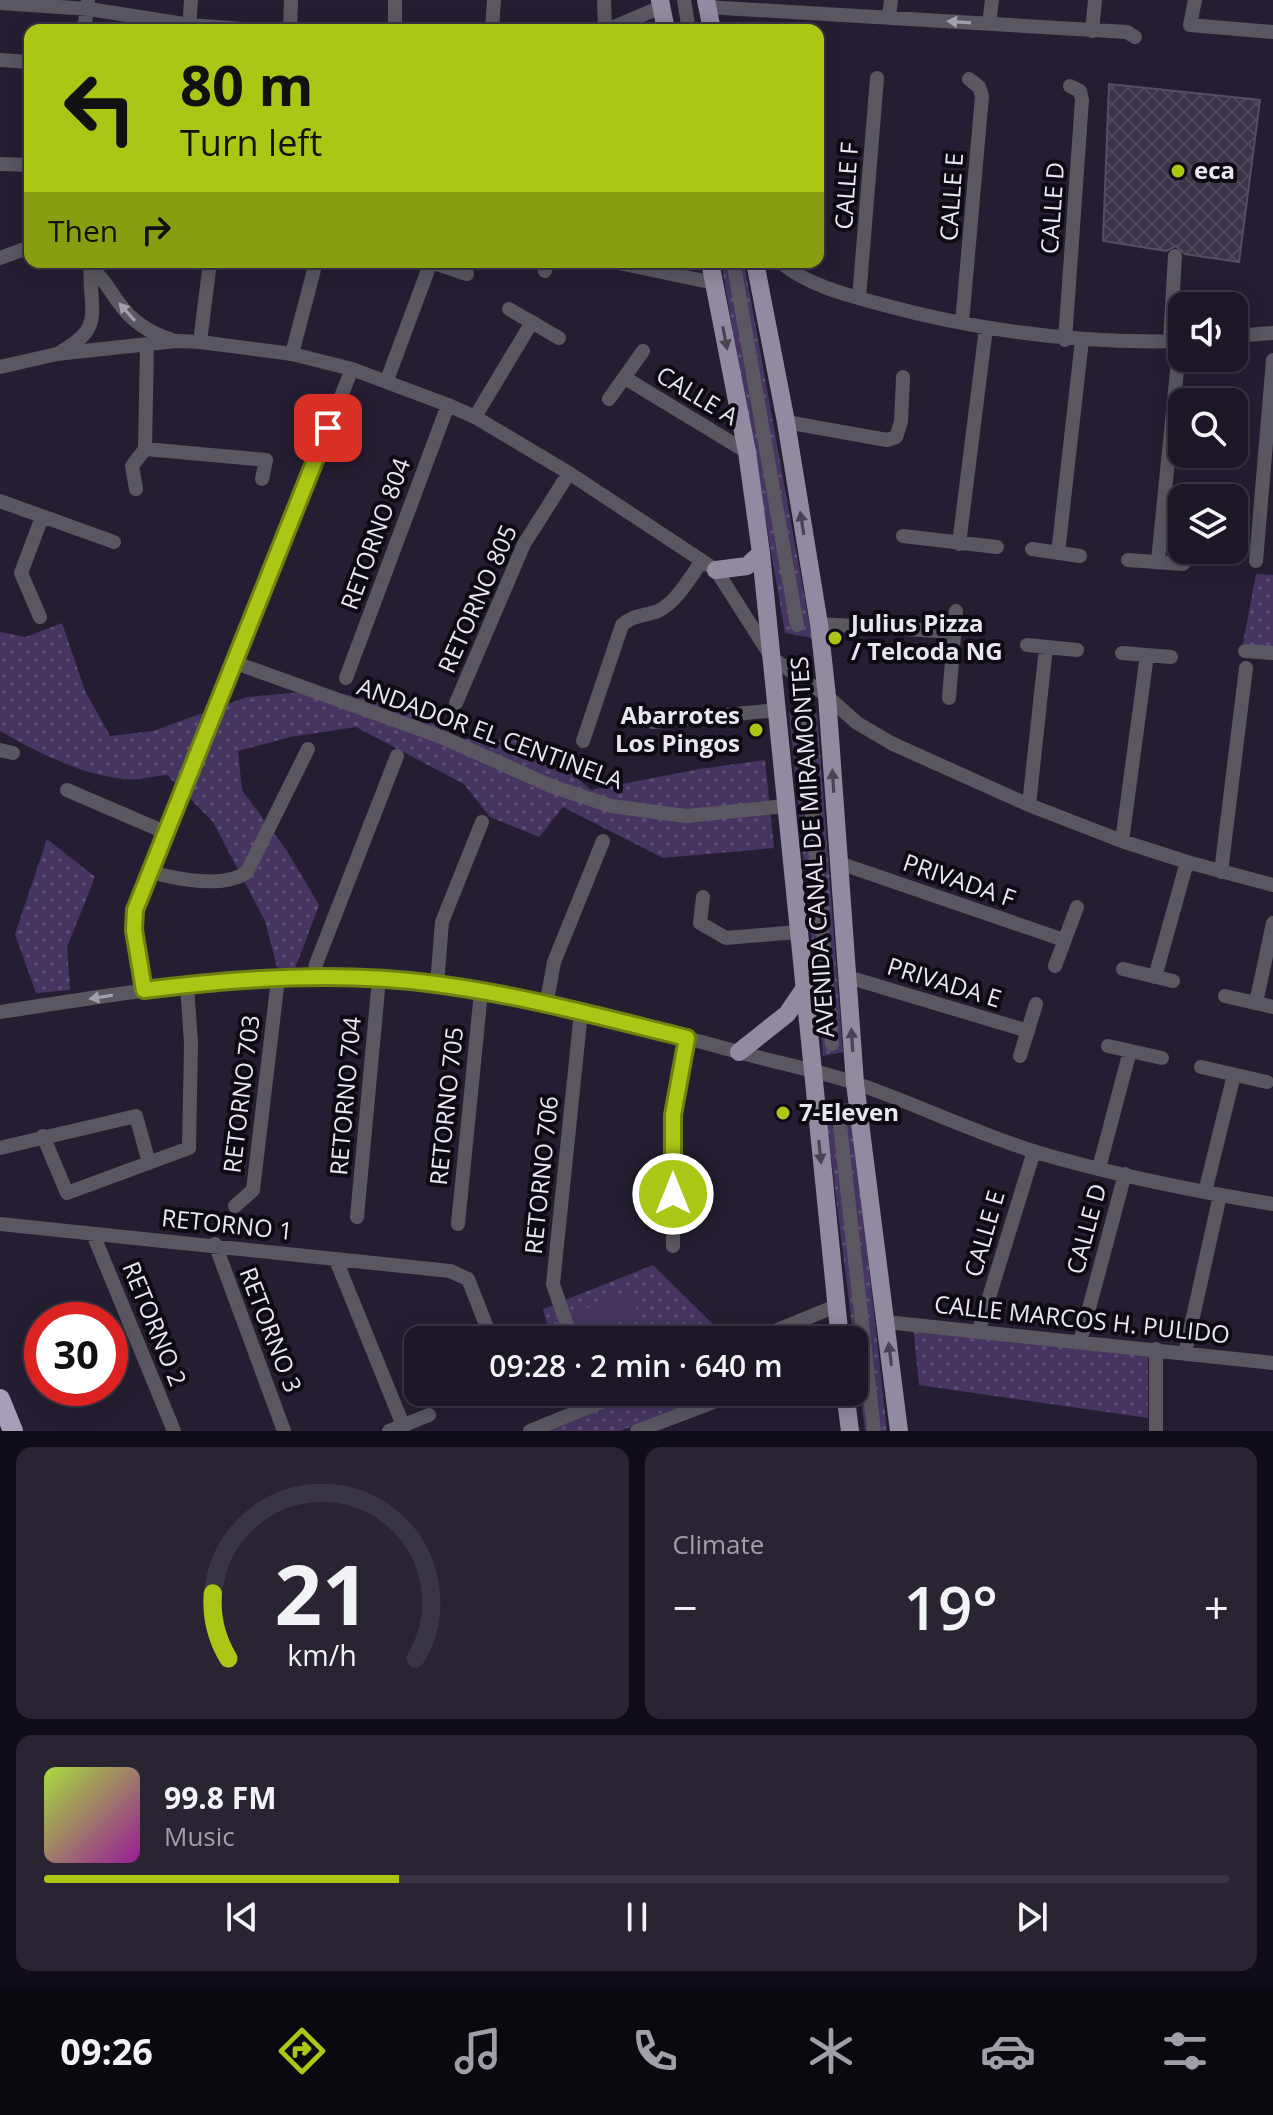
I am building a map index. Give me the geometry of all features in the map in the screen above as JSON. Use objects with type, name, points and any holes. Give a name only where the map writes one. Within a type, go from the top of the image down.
[{"type":"highway","points":[[0,1399],[13,1431]]},
{"type":"main road","points":[[661,4],[665,24]]},
{"type":"main road","points":[[707,4],[711,24]]},
{"type":"main road","name":"AVENIDA CANAL DE MIRAMONTES","points":[[711,268],[747,452],[761,553],[838,1326]]},
{"type":"main road","name":"AVENIDA CANAL DE MIRAMONTES","points":[[756,268],[786,422],[819,624],[855,1083],[899,1431]]},
{"type":"main road","points":[[709,566],[747,566],[761,553]]},
{"type":"main road","points":[[739,1052],[787,1014],[804,989]]},
{"type":"main road","points":[[847,1406],[850,1431]]},
{"type":"street","points":[[189,24],[191,0]]},
{"type":"street","points":[[290,24],[291,0]]},
{"type":"street","points":[[395,0],[395,24]]},
{"type":"street","points":[[492,24],[494,0]]},
{"type":"street","points":[[604,0],[606,24]]},
{"type":"street","points":[[684,0],[688,24]]},
{"type":"street","points":[[889,17],[891,0]]},
{"type":"street","points":[[989,24],[992,0]]},
{"type":"street","points":[[1092,31],[1095,0]]},
{"type":"street","points":[[1195,0],[1190,25],[1273,32]]},
{"type":"street","points":[[0,3],[88,4],[176,24]]},
{"type":"street","points":[[85,24],[88,4]]},
{"type":"street","points":[[619,24],[661,4]]},
{"type":"street","points":[[707,4],[782,5],[889,17],[1127,32],[1135,37]]},
{"type":"street","points":[[0,60],[24,62]]},
{"type":"street","name":"CALLE F","points":[[859,298],[877,78]]},
{"type":"street","name":"CALLE E","points":[[962,323],[982,96],[979,87],[969,79]]},
{"type":"street","name":"CALLE D","points":[[1065,340],[1082,100],[1080,91],[1070,86]]},
{"type":"street","points":[[0,164],[24,165]]},
{"type":"street","points":[[0,258],[24,249]]},
{"type":"street","points":[[1175,256],[1176,292]]},
{"type":"street","points":[[57,354],[84,336],[91,327],[94,312],[90,268]]},
{"type":"street","points":[[93,268],[105,279],[121,307],[139,325],[176,341]]},
{"type":"street","points":[[200,342],[209,268]]},
{"type":"street","points":[[292,354],[314,268]]},
{"type":"street","points":[[387,380],[429,268]]},
{"type":"street","points":[[449,268],[467,274]]},
{"type":"street","points":[[643,268],[714,283]]},
{"type":"street","points":[[734,268],[797,625]]},
{"type":"street","points":[[788,268],[824,286],[859,298],[986,328],[1065,340],[1168,341]]},
{"type":"street","points":[[509,309],[559,338]]},
{"type":"street","points":[[475,417],[532,322]]},
{"type":"street","points":[[959,544],[986,328]]},
{"type":"street","points":[[1248,335],[1273,333]]},
{"type":"street","points":[[1058,553],[1082,340]]},
{"type":"street","points":[[0,367],[57,354],[176,341],[292,354],[387,380],[475,417],[569,473],[709,566],[772,658],[827,696],[857,723],[893,744],[1029,805],[1122,841],[1273,885]]},
{"type":"street","points":[[136,489],[132,466],[145,449],[147,344]]},
{"type":"street","name":"CALLE A","points":[[609,399],[643,351]]},
{"type":"street","points":[[1256,561],[1273,360]]},
{"type":"street","points":[[144,990],[134,930],[135,910],[352,369]]},
{"type":"street","points":[[1158,561],[1175,372]]},
{"type":"street","points":[[786,422],[887,440],[896,437],[901,422],[903,377]]},
{"type":"street","name":"CALLE A","points":[[625,378],[747,452]]},
{"type":"street","name":"RETORNO 804","points":[[346,678],[448,405]]},
{"type":"street","points":[[145,449],[266,460],[262,479]]},
{"type":"street","name":"RETORNO 805","points":[[456,703],[524,544],[569,473]]},
{"type":"street","points":[[0,501],[88,539],[114,542]]},
{"type":"street","points":[[40,617],[21,573],[42,517]]},
{"type":"street","points":[[903,536],[997,547]]},
{"type":"street","points":[[1032,549],[1080,556]]},
{"type":"street","points":[[1128,560],[1168,562]]},
{"type":"street","points":[[583,741],[622,625],[629,619],[668,604],[709,566]]},
{"type":"street","points":[[949,698],[956,611]]},
{"type":"street","points":[[819,624],[955,632]]},
{"type":"street","points":[[1027,645],[1077,650]]},
{"type":"street","points":[[1029,805],[1046,647]]},
{"type":"street","points":[[1245,651],[1273,653]]},
{"type":"street","points":[[1122,653],[1171,657]]},
{"type":"street","points":[[1122,841],[1147,655]]},
{"type":"street","name":"ANDADOR EL CENTINELA","points":[[233,662],[444,738],[551,786],[611,806],[686,816],[786,806]]},
{"type":"street","points":[[1221,872],[1246,668]]},
{"type":"street","points":[[653,722],[777,710]]},
{"type":"street","points":[[804,722],[832,1044]]},
{"type":"street","points":[[151,872],[179,880],[228,880],[247,872],[308,749]]},
{"type":"street","points":[[314,979],[316,964],[397,756]]},
{"type":"street","points":[[67,790],[167,833]]},
{"type":"street","points":[[437,984],[442,922],[482,822]]},
{"type":"street","points":[[546,1006],[554,962],[603,841]]},
{"type":"street","points":[[1155,977],[1187,862]]},
{"type":"street","name":"PRIVADA F","points":[[839,863],[1064,940]]},
{"type":"street","points":[[703,897],[700,923],[726,938],[798,932]]},
{"type":"street","points":[[1055,966],[1077,907]]},
{"type":"street","points":[[1256,1003],[1273,923]]},
{"type":"street","points":[[1123,969],[1173,981]]},
{"type":"street","name":"PRIVADA E","points":[[848,977],[1028,1031]]},
{"type":"street","points":[[0,1012],[144,990],[278,979],[379,979],[437,984],[581,1012],[687,1038],[855,1083],[1034,1151],[1212,1194],[1273,1204]]},
{"type":"street","name":"RETORNO 703","points":[[235,1206],[253,1190],[278,979]]},
{"type":"street","name":"RETORNO 704","points":[[357,1217],[379,979]]},
{"type":"street","points":[[43,1136],[67,1193],[189,1148],[191,1043],[187,985]]},
{"type":"street","name":"RETORNO 705","points":[[458,1224],[481,992]]},
{"type":"street","points":[[1225,996],[1273,1007]]},
{"type":"street","name":"PRIVADA E","points":[[1020,1056],[1036,1004]]},
{"type":"street","name":"RETORNO 706","points":[[567,1326],[553,1284],[581,1012]]},
{"type":"street","points":[[673,1246],[673,1115],[687,1038]]},
{"type":"street","points":[[1108,1046],[1162,1058]]},
{"type":"street","points":[[1099,1168],[1130,1051]]},
{"type":"street","points":[[1201,1067],[1267,1082]]},
{"type":"street","points":[[1185,1353],[1234,1075]]},
{"type":"street","points":[[0,1148],[136,1116],[149,1163]]},
{"type":"street","points":[[839,1116],[874,1431]]},
{"type":"street","name":"CALLE E","points":[[979,1330],[1034,1151]]},
{"type":"street","name":"CALLE D","points":[[1080,1342],[1125,1174]]},
{"type":"street","name":"RETORNO 1","points":[[0,1224],[215,1244],[450,1271],[468,1279],[486,1326]]},
{"type":"street","name":"RETORNO 2","points":[[93,1234],[174,1431]]},
{"type":"street","name":"RETORNO 3","points":[[215,1244],[284,1431]]},
{"type":"street","points":[[336,1260],[396,1428],[429,1415]]},
{"type":"street","points":[[787,1326],[836,1306]]},
{"type":"street","name":"CALLE MARCOS H. PULIDO","points":[[886,1322],[1273,1363]]},
{"type":"street","points":[[1156,1349],[1156,1431]]},
{"type":"street","points":[[530,1431],[592,1406]]},
{"type":"street","points":[[637,1431],[703,1406]]},
{"type":"shaded area","points":[[722,268],[745,268],[812,638],[785,633]]},
{"type":"shaded area","points":[[1256,574],[1273,575],[1273,652],[1242,649]]},
{"type":"shaded area","points":[[62,623],[85,691],[110,736],[153,731],[247,697],[324,690],[404,707],[460,739],[517,740],[567,769],[591,790],[765,760],[774,848],[663,858],[563,807],[539,837],[490,817],[464,784],[356,727],[290,737],[238,751],[242,790],[287,851],[319,905],[294,971],[277,967],[265,921],[213,822],[167,775],[128,779],[90,772],[44,754],[0,731],[0,632],[26,637]]},
{"type":"shaded area","points":[[789,713],[817,713],[843,1052],[823,1056]]},
{"type":"shaded area","points":[[47,839],[95,877],[67,947],[70,990],[36,993],[15,934]]},
{"type":"shaded area","points":[[824,1100],[851,1104],[887,1431],[865,1431],[862,1406],[868,1406],[868,1326],[852,1326]]},
{"type":"shaded area","points":[[653,1265],[715,1326],[547,1326],[543,1309]]},
{"type":"shaded area","points":[[629,1291],[639,1314],[610,1326],[580,1326],[575,1313]]},
{"type":"shaded area","points":[[913,1325],[1148,1357],[1148,1418],[919,1385]]},
{"type":"shaded area","points":[[569,1406],[685,1406],[620,1431],[547,1431],[573,1421]]},
{"type":"building","name":"eca","points":[[1109,84],[1260,100],[1239,262],[1185,254],[1176,246],[1166,251],[1103,241]]},
{"type":"place","name":"eca","points":[[1178,171]]},
{"type":"place","name":"Julius Pizza / Telcoda NG","points":[[835,638]]},
{"type":"place","name":"Abarrotes Los Pingos","points":[[756,730]]},
{"type":"place","name":"7-Eleven","points":[[783,1113]]},
{"type":"route","points":[[328,428],[135,910],[134,930],[144,990],[235,980],[340,978],[437,984],[581,1012],[687,1038],[673,1115],[673,1194]]}]
